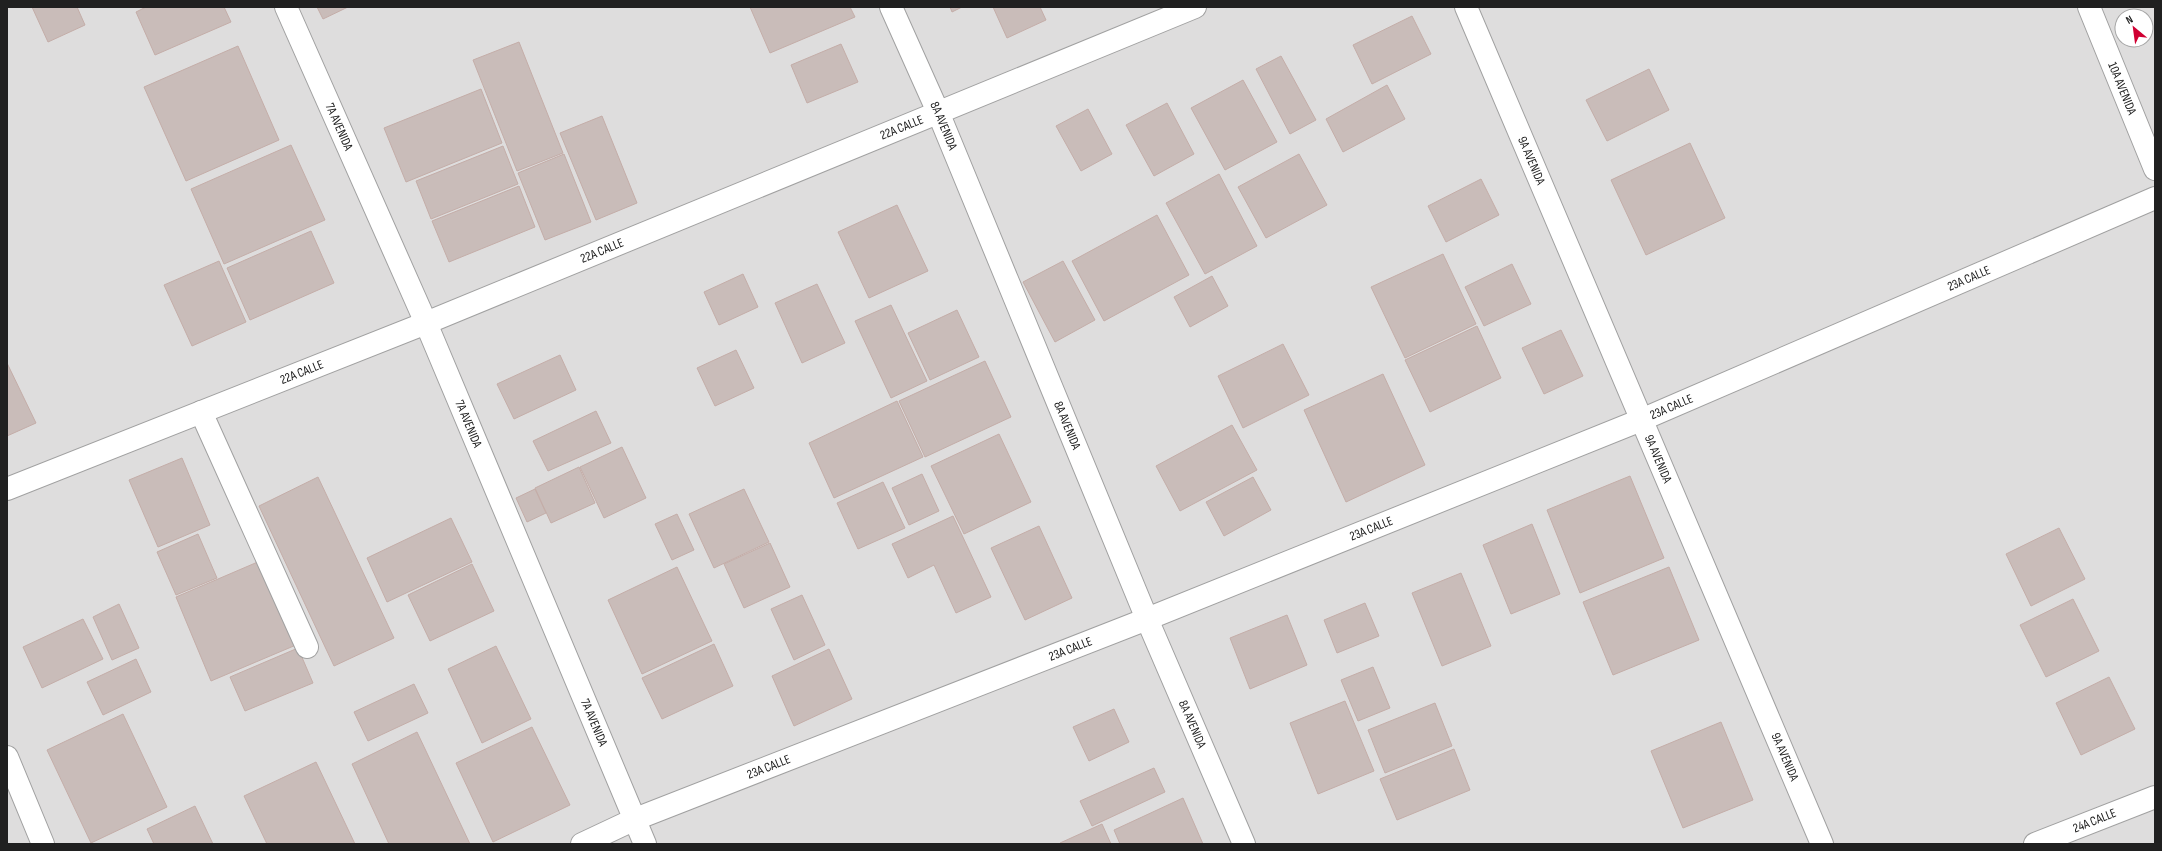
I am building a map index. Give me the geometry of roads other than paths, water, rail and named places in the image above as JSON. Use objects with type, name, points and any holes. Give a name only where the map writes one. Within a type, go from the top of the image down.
[{"type":"street","name":"7A AVENIDA","points":[[286,7],[426,323],[633,820],[645,844]]},
{"type":"street","name":"8A AVENIDA","points":[[891,7],[938,112],[1148,620],[1244,844]]},
{"type":"street","name":"22A CALLE","points":[[7,489],[426,323],[1195,7]]},
{"type":"street","name":"9A AVENIDA","points":[[1466,7],[1822,844]]},
{"type":"street","name":"10A AVENIDA","points":[[2089,7],[2155,169]]},
{"type":"street","name":"23A CALLE","points":[[582,844],[633,820],[1148,620],[1641,420],[2155,198]]},
{"type":"street","points":[[201,412],[306,646]]},
{"type":"street","points":[[7,757],[43,844]]},
{"type":"street","name":"24A CALLE","points":[[2035,844],[2155,797]]}]
